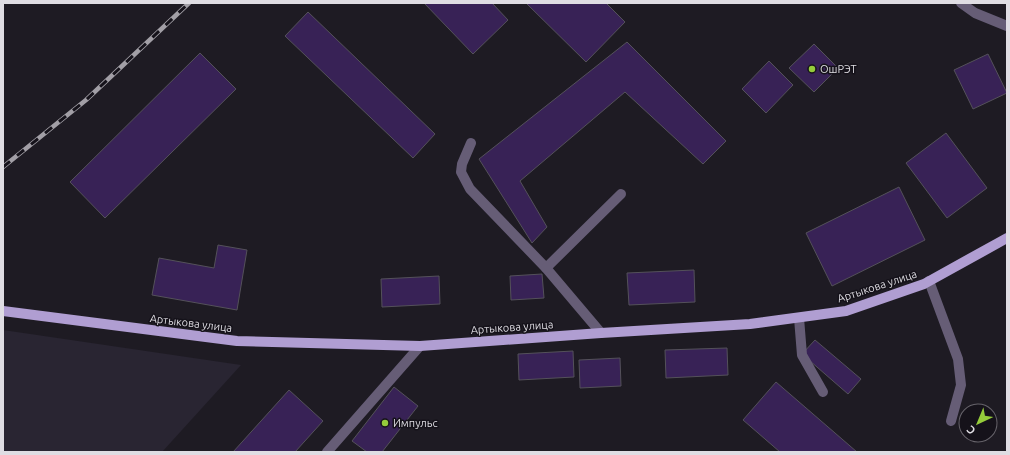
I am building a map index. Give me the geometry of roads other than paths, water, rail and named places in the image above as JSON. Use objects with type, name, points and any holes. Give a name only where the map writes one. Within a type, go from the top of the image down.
[{"type":"main road","name":"Артыкова улица","points":[[3,310],[236,341],[420,346],[750,324],[846,311],[924,284],[1007,238]]},
{"type":"street","points":[[961,3],[975,13],[1007,26]]},
{"type":"street","points":[[471,143],[462,164],[461,172],[470,189],[546,268],[601,333]]},
{"type":"street","points":[[546,268],[621,194]]},
{"type":"street","points":[[929,281],[958,359],[961,384],[951,421]]},
{"type":"street","points":[[799,318],[802,355],[823,392]]},
{"type":"street","points":[[327,452],[420,346]]},
{"type":"railway","points":[[3,167],[86,100],[189,3]]},
{"type":"place","name":"ОшРЭТ","points":[[812,69]]},
{"type":"place","name":"Импульс","points":[[385,423]]}]
